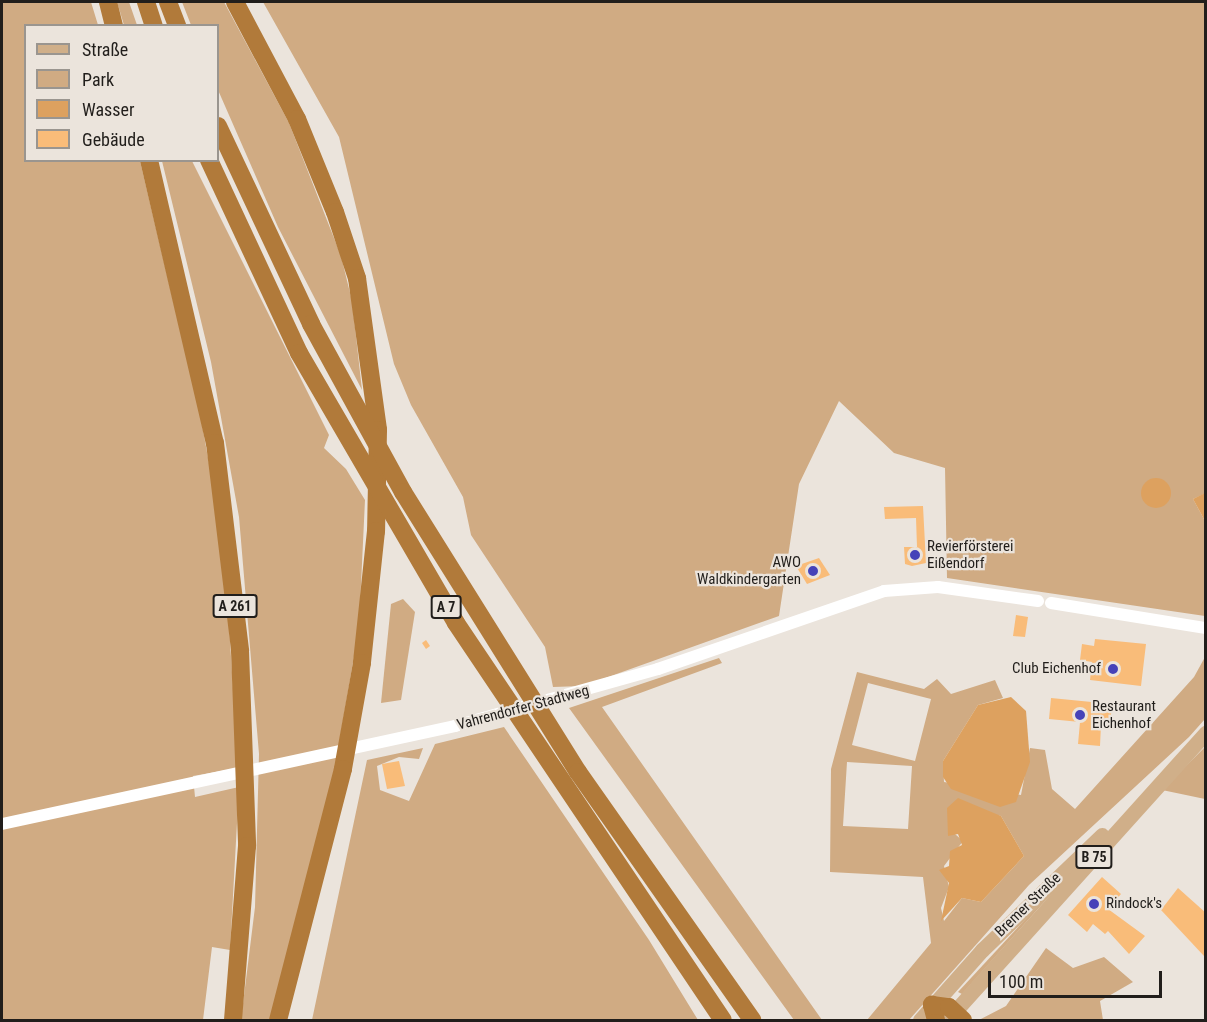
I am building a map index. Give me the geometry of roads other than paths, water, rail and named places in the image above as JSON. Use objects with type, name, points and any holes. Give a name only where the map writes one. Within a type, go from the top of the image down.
[{"type":"highway","points":[[108,2],[114,24]]},
{"type":"highway","points":[[146,2],[153,24]]},
{"type":"highway","points":[[168,2],[176,24]]},
{"type":"highway","points":[[235,2],[297,119],[335,212],[357,278],[369,344],[379,459],[370,591],[343,769],[278,1020]]},
{"type":"highway","name":"A 7","points":[[219,128],[306,314],[409,502],[584,781],[752,1020]]},
{"type":"highway","name":"A 261","points":[[149,162],[203,381],[238,628],[247,846],[233,1020]]},
{"type":"highway","name":"A 7","points":[[210,162],[299,352],[456,623],[723,1020]]},
{"type":"highway","points":[[934,1013],[955,1017]]},
{"type":"main road","name":"Bremer Straße","points":[[955,1017],[1206,732]]},
{"type":"main road","name":"Bremer Straße","points":[[920,1020],[934,1013],[1030,901],[1146,799]]},
{"type":"street","name":"Vahrendorfer Stadtweg","points":[[2,824],[193,786],[386,743],[580,693],[884,591],[938,587],[1038,601]]},
{"type":"street","points":[[1051,603],[1206,628]]},
{"type":"water","points":[[1156,478],[1162,479],[1170,487],[1170,499],[1162,507],[1156,508],[1150,507],[1142,499],[1141,493],[1142,487],[1150,479]]},
{"type":"water","points":[[1206,493],[1205,521],[1193,499]]},
{"type":"water","points":[[1011,697],[1026,711],[1030,762],[1016,802],[1000,807],[951,789],[943,777],[943,761],[978,705]]},
{"type":"water","points":[[958,798],[1001,816],[1024,856],[981,902],[962,898],[941,921],[949,883],[939,870],[949,866],[950,851],[962,845],[958,834],[948,836],[947,808]]},
{"type":"place","name":"Revierförsterei Eißendorf","points":[[915,555]]},
{"type":"place","name":"AWO Waldkindergarten","points":[[813,571]]},
{"type":"place","name":"Club Eichenhof","points":[[1113,669]]},
{"type":"place","name":"Restaurant Eichenhof","points":[[1080,715]]},
{"type":"place","name":"Rindock's","points":[[1094,904]]}]
